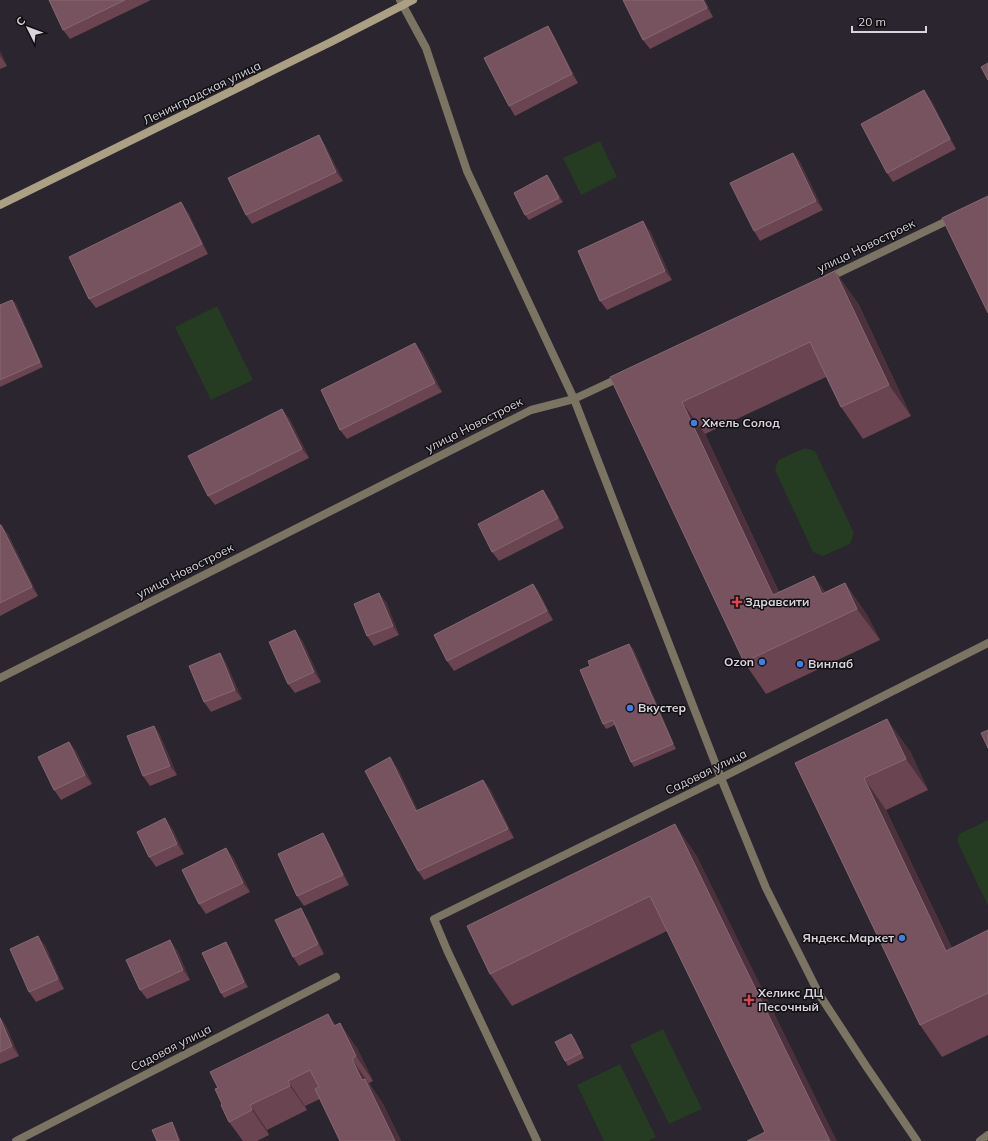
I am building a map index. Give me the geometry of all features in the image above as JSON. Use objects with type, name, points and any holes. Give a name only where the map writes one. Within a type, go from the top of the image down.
[{"type":"main road","name":"Ленинградская улица","points":[[0,205],[283,66],[402,2],[413,0]]},
{"type":"street","points":[[402,2],[426,48],[467,171],[574,399],[721,778],[766,888],[819,994],[916,1141]]},
{"type":"street","name":"улица Новостроек","points":[[817,283],[960,215]]},
{"type":"street","name":"улица Новостроек","points":[[0,678],[531,410],[574,399],[630,372]]},
{"type":"street","name":"Садовая улица","points":[[537,1141],[434,920],[721,778],[988,643]]},
{"type":"street","name":"Садовая улица","points":[[16,1141],[336,977]]},
{"type":"street","points":[[980,1141],[988,1135]]},
{"type":"green space","points":[[600,141],[617,177],[581,195],[563,158]]},
{"type":"green space","points":[[217,306],[253,380],[211,400],[175,327]]},
{"type":"green space","points":[[805,448],[815,451],[854,533],[850,544],[823,556],[813,552],[775,470],[778,460]]},
{"type":"green space","points":[[988,820],[988,906],[957,841],[959,834]]},
{"type":"green space","points":[[663,1029],[702,1109],[669,1124],[630,1045]]},
{"type":"green space","points":[[620,1064],[656,1137],[648,1141],[604,1141],[577,1085]]},
{"type":"building","points":[[49,0],[125,0],[63,30]]},
{"type":"building","points":[[623,0],[703,0],[707,8],[643,40]]},
{"type":"building","points":[[548,26],[572,74],[509,106],[484,58]]},
{"type":"building","points":[[988,63],[988,80],[981,67]]},
{"type":"building","points":[[924,90],[950,139],[887,173],[861,124]]},
{"type":"building","points":[[319,135],[336,172],[246,215],[228,178]]},
{"type":"building","points":[[793,153],[816,201],[754,231],[730,183]]},
{"type":"building","points":[[547,175],[559,198],[525,215],[514,193]]},
{"type":"building","points":[[988,196],[988,313],[942,218]]},
{"type":"building","points":[[181,202],[202,244],[89,299],[69,257]]},
{"type":"building","points":[[643,221],[665,271],[600,301],[578,251]]},
{"type":"building","points":[[835,271],[889,385],[841,407],[810,342],[682,402],[773,595],[814,576],[822,594],[845,583],[857,609],[744,662],[610,377]]},
{"type":"building","points":[[12,300],[40,362],[0,380],[0,305]]},
{"type":"building","points":[[415,343],[435,383],[340,430],[321,390]]},
{"type":"building","points":[[282,409],[302,449],[208,496],[188,456]]},
{"type":"building","points":[[543,490],[558,518],[492,552],[478,524]]},
{"type":"building","points":[[0,525],[32,587],[0,603]]},
{"type":"building","points":[[533,584],[547,611],[447,661],[434,635]]},
{"type":"building","points":[[379,593],[393,626],[367,636],[354,604]]},
{"type":"building","points":[[295,630],[314,672],[288,684],[269,642]]},
{"type":"building","points":[[629,644],[673,744],[631,762],[613,720],[603,724],[580,670],[590,666],[588,661]]},
{"type":"building","points":[[220,653],[235,690],[204,702],[189,666]]},
{"type":"building","points":[[887,719],[906,759],[864,778],[946,951],[988,930],[988,993],[920,1025],[795,763]]},
{"type":"building","points":[[154,726],[170,766],[143,776],[127,736]]},
{"type":"building","points":[[988,730],[988,748],[981,733]]},
{"type":"building","points":[[69,742],[85,775],[54,790],[38,757]]},
{"type":"building","points":[[390,757],[416,811],[483,780],[508,829],[418,871],[365,771]]},
{"type":"building","points":[[165,818],[177,844],[149,857],[137,832]]},
{"type":"building","points":[[675,824],[830,1141],[747,1141],[765,1132],[650,896],[490,974],[467,926]]},
{"type":"building","points":[[323,833],[343,875],[297,896],[278,854]]},
{"type":"building","points":[[226,848],[243,883],[199,904],[182,870]]},
{"type":"building","points":[[301,908],[318,944],[293,957],[275,920]]},
{"type":"building","points":[[38,936],[58,979],[29,992],[10,949]]},
{"type":"building","points":[[170,940],[183,970],[140,990],[126,960]]},
{"type":"building","points":[[226,942],[244,982],[221,993],[202,953]]},
{"type":"building","points":[[328,1014],[334,1026],[340,1023],[356,1056],[352,1059],[362,1080],[365,1079],[395,1141],[340,1141],[315,1089],[319,1087],[310,1070],[288,1081],[290,1086],[250,1105],[252,1110],[229,1122],[215,1089],[218,1088],[210,1072]]},
{"type":"building","points":[[0,1018],[12,1046],[0,1052]]},
{"type":"building","points":[[571,1034],[581,1053],[565,1061],[555,1042]]},
{"type":"building","points":[[172,1122],[179,1141],[157,1141],[152,1130]]},
{"type":"place","name":"Хмель Солод","points":[[694,423]]},
{"type":"place","name":"Здравсити","points":[[737,602]]},
{"type":"place","name":"Ozon","points":[[762,662]]},
{"type":"place","name":"Винлаб","points":[[800,664]]},
{"type":"place","name":"Вкустер","points":[[630,708]]},
{"type":"place","name":"Яндекс.Маркет","points":[[902,938]]},
{"type":"place","name":"Хеликс ДЦ Песочный","points":[[749,1000]]}]
